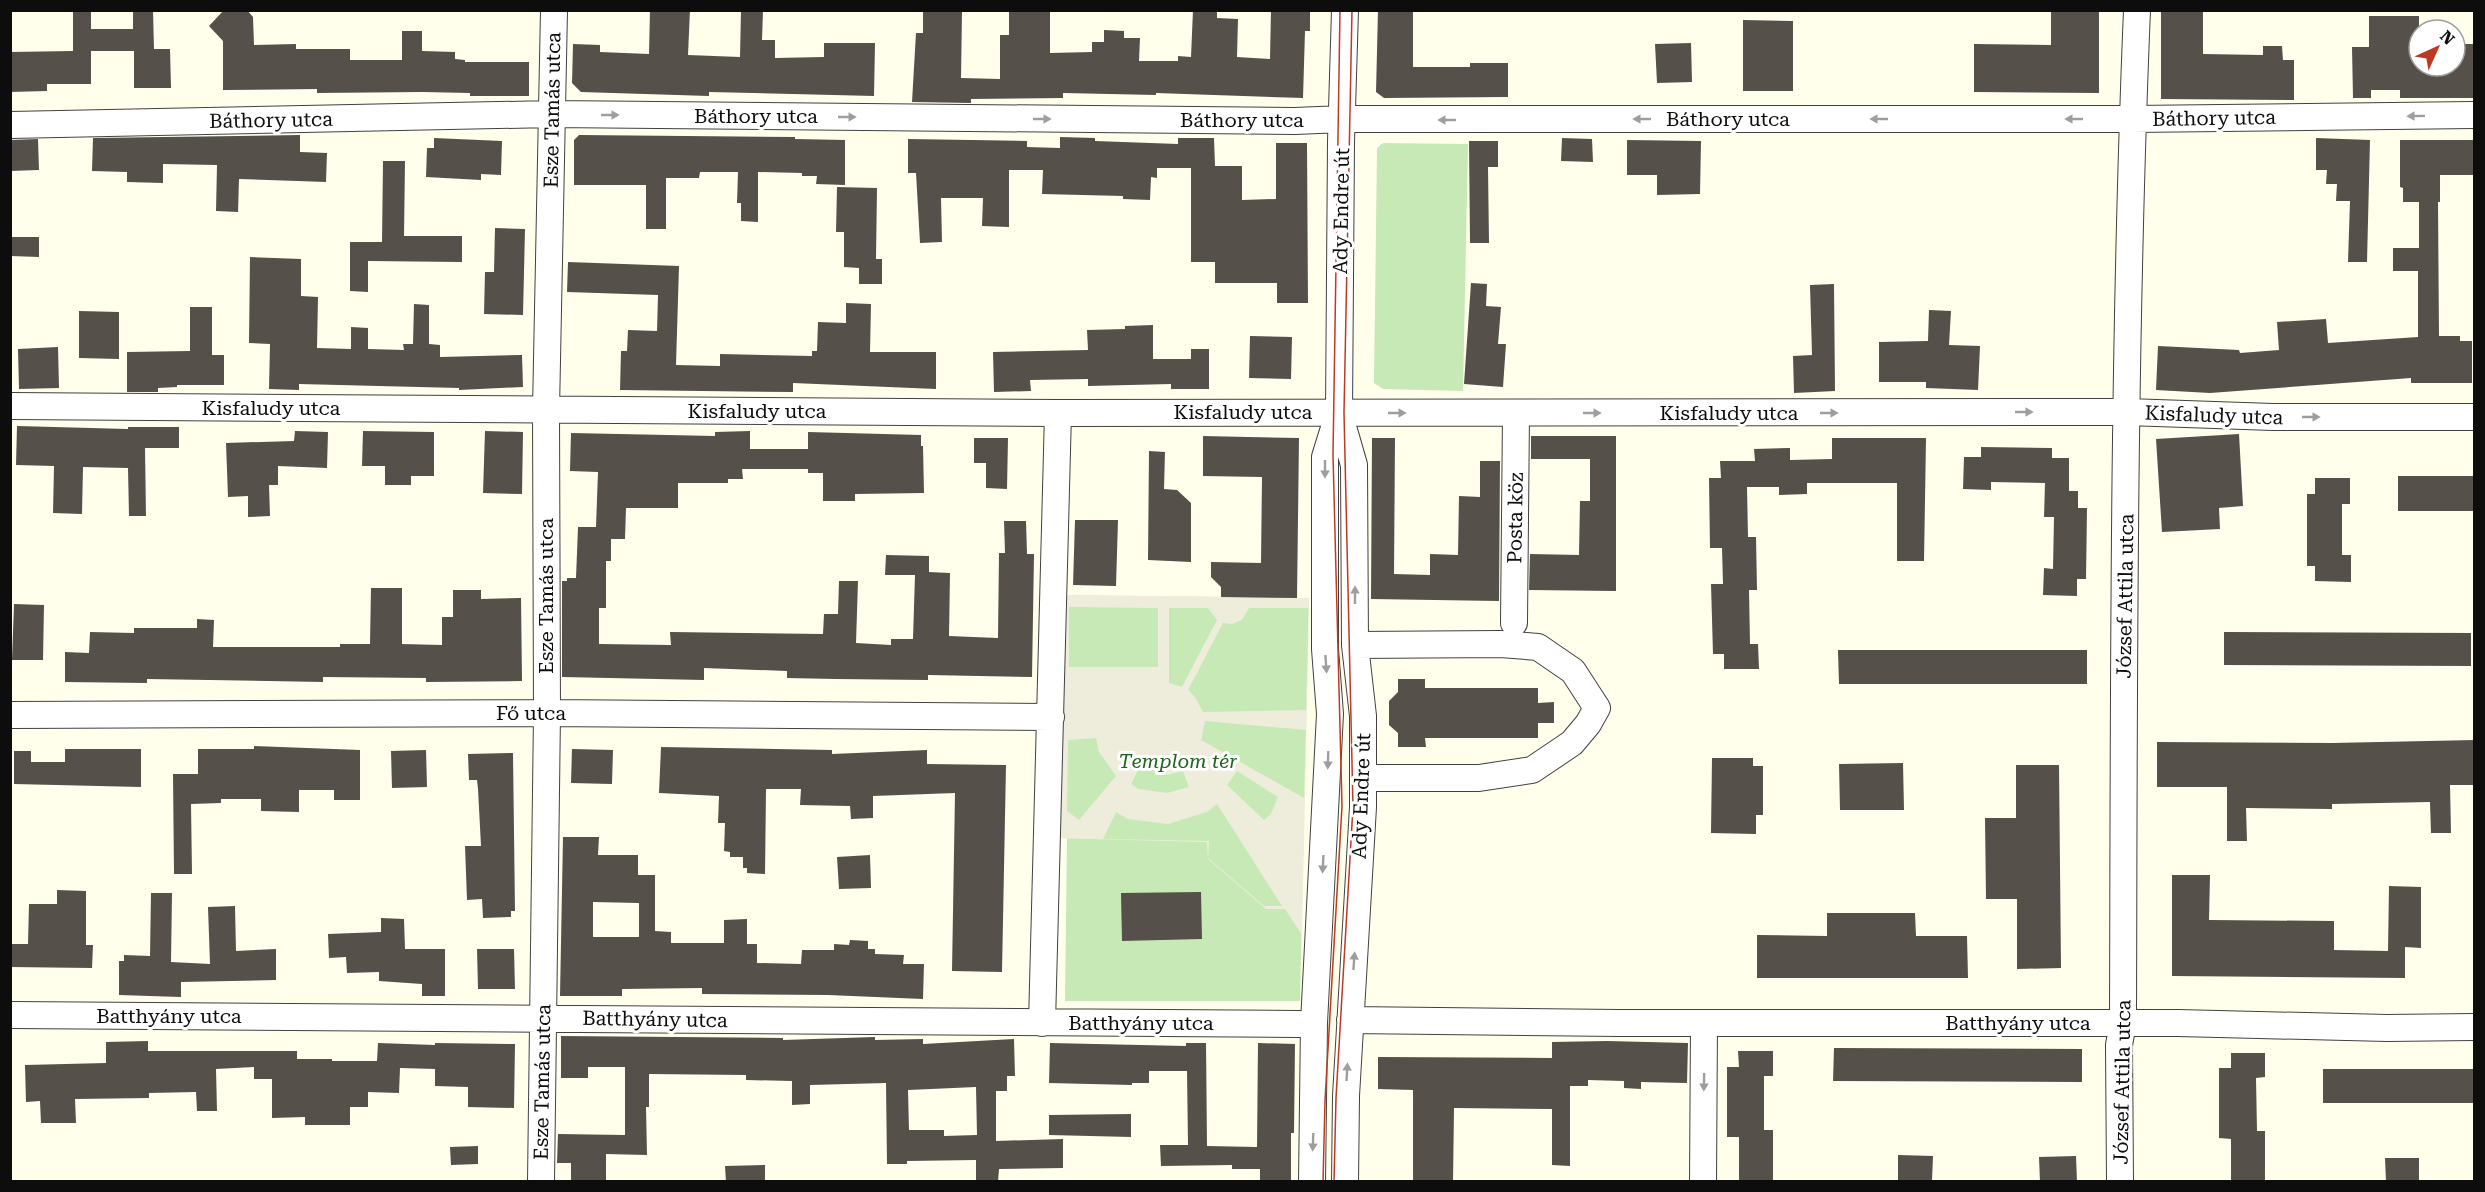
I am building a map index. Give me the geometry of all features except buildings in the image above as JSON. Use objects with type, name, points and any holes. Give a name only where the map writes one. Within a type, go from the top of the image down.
[{"type":"street","name":"Esze Tamás utca","points":[[540,1182],[547,713],[546,410],[554,10]]},
{"type":"street","name":"Ady Endre út","points":[[1345,10],[1339,412],[1354,465],[1355,645],[1363,716],[1363,778],[1346,1096],[1345,1182]]},
{"type":"street","name":"József Attila utca","points":[[2120,1182],[2119,1045],[2123,1023],[2127,412],[2137,10]]},
{"type":"street","name":"Báthory utca","points":[[10,125],[552,114],[1295,121],[1342,119],[2133,119],[2475,115]]},
{"type":"street","name":"Kisfaludy utca","points":[[10,406],[1058,413],[2127,412],[2273,417],[2475,417]]},
{"type":"street","name":"Ady Endre út","points":[[1312,1182],[1314,1023],[1330,714],[1325,648],[1325,457],[1339,412]]},
{"type":"street","points":[[1042,1023],[1058,413]]},
{"type":"street","name":"Posta köz","points":[[1514,623],[1516,413]]},
{"type":"street","points":[[1355,645],[1501,644],[1538,647],[1573,671],[1597,708],[1588,724],[1572,743],[1532,770],[1479,778],[1363,778]]},
{"type":"street","name":"Fő utca","points":[[10,715],[547,713],[1051,717]]},
{"type":"street","name":"Batthyány utca","points":[[10,1015],[1299,1024]]},
{"type":"street","name":"Batthyány utca","points":[[1350,1020],[1382,1022],[2123,1023],[2386,1028],[2475,1027]]},
{"type":"street","points":[[1703,1182],[1704,1023]]},
{"type":"green space","points":[[1383,143],[1468,144],[1463,391],[1383,389],[1374,383],[1377,148]]},
{"type":"green space","name":"Templom tér","points":[[1053,595],[1309,598],[1300,1001],[1065,1001],[1067,839]]},
{"type":"shaded area","points":[[1053,595],[1309,598],[1309,608],[1249,608],[1242,620],[1232,624],[1223,623],[1188,690],[1195,697],[1203,712],[1306,710],[1308,632],[1302,935],[1285,909],[1266,909],[1208,859],[1207,842],[1047,838]],"holes":[[[1069,607],[1158,608],[1158,667],[1069,667]],[[1169,608],[1208,608],[1217,620],[1182,687],[1169,683]],[[1205,721],[1306,730],[1304,798],[1201,740]],[[1096,738],[1099,752],[1116,776],[1079,820],[1067,811],[1068,740]],[[1143,760],[1167,765],[1167,775],[1183,771],[1189,787],[1167,793],[1139,789],[1131,784]],[[1237,771],[1278,797],[1271,814],[1264,820],[1227,785]],[[1217,804],[1282,906],[1264,906],[1208,858],[1209,841],[1103,839],[1116,812],[1128,819],[1168,824],[1207,812]]]},
{"type":"tram line","points":[[1323,1182],[1325,1101],[1342,806],[1333,455],[1340,10]]},
{"type":"tram line","points":[[1334,1182],[1336,1098],[1353,807],[1344,413],[1352,10]]}]
